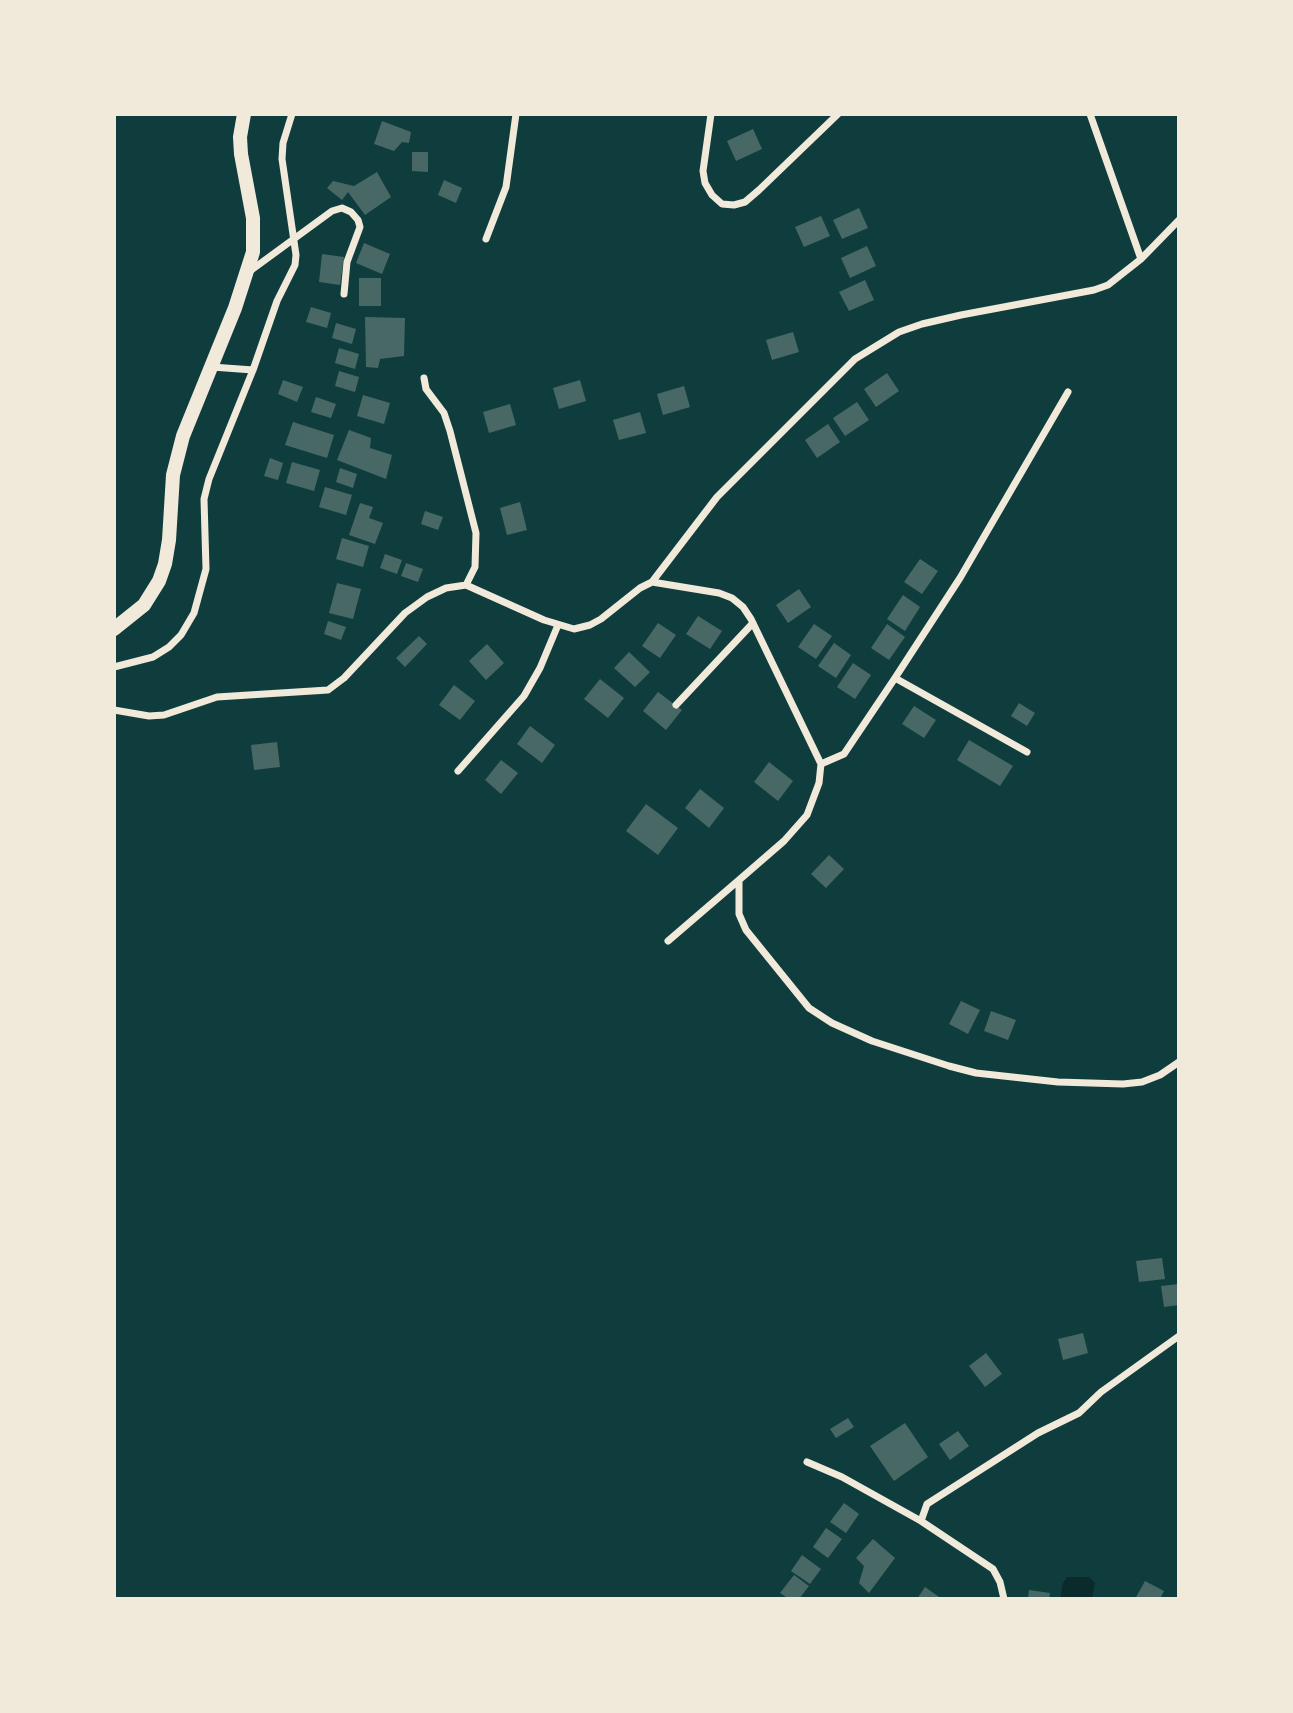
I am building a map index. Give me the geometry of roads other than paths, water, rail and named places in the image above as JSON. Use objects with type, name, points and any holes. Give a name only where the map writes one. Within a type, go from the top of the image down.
[{"type":"main road","points":[[114,629],[144,605],[159,582],[169,540],[173,475],[183,436],[248,272],[254,236],[241,154],[240,137],[244,114]]},
{"type":"street","points":[[114,667],[153,657],[169,647],[181,635],[194,613],[206,569],[204,499],[209,479],[253,370],[277,301],[295,265],[282,159],[283,143],[292,114]]},
{"type":"street","points":[[486,239],[506,187],[513,154],[516,114]]},
{"type":"street","points":[[710,114],[703,171],[705,183],[712,195],[722,204],[734,205],[745,202],[838,114]]},
{"type":"street","points":[[1090,114],[1140,260]]},
{"type":"street","points":[[248,272],[332,211],[342,208],[351,212],[360,227],[347,262],[344,294]]},
{"type":"street","points":[[114,710],[149,716],[164,715],[216,697],[328,690],[344,678],[405,613],[427,597],[446,588],[467,584],[558,625],[574,629],[590,625],[652,582],[717,497],[837,375],[871,348],[899,332],[922,324],[1101,288],[1118,279],[1140,260],[1179,220]]},
{"type":"street","points":[[210,367],[253,370]]},
{"type":"street","points":[[424,378],[426,389],[444,414],[450,431],[476,533],[475,568],[467,584]]},
{"type":"street","points":[[821,764],[844,754],[895,678],[960,578],[1068,392]]},
{"type":"street","points":[[652,582],[719,593],[732,598],[743,607],[821,764],[816,791],[807,815],[785,841],[668,941]]},
{"type":"street","points":[[676,705],[753,624]]},
{"type":"street","points":[[458,771],[524,696],[540,668],[558,625]]},
{"type":"street","points":[[895,678],[1027,752]]},
{"type":"street","points":[[739,880],[739,914],[746,930],[794,992],[808,1008],[832,1023],[872,1041],[976,1073],[1058,1082],[1142,1082],[1179,1062]]},
{"type":"street","points":[[921,1521],[927,1504],[1038,1433],[1079,1413],[1101,1392],[1179,1336]]},
{"type":"street","points":[[807,1462],[842,1476],[921,1521],[993,1569],[1000,1581],[1004,1599]]},
{"type":"water","points":[[1067,1577],[1089,1577],[1095,1583],[1092,1599],[1060,1599]]}]
